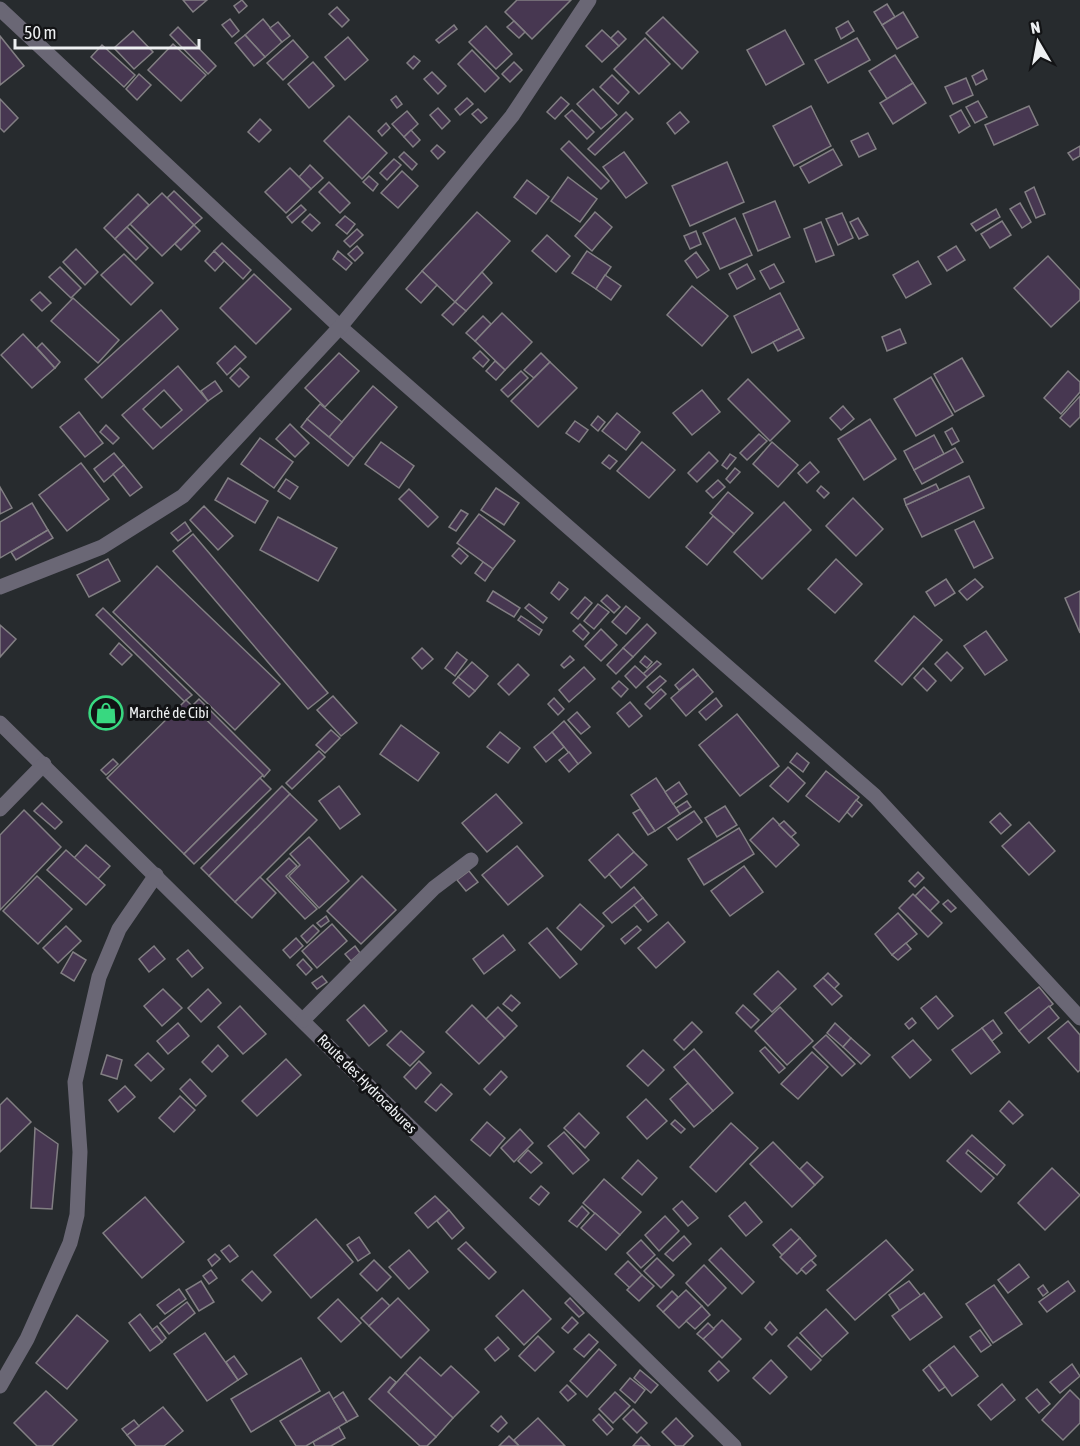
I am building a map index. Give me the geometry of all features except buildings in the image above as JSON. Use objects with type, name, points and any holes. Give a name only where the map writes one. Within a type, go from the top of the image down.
[{"type":"street","points":[[0,587],[102,547],[183,496],[340,327],[512,116],[589,0]]},
{"type":"street","points":[[0,9],[340,327],[875,796],[1080,1018]]},
{"type":"street","name":"Route des Hydrocabures","points":[[0,723],[156,874],[734,1446]]},
{"type":"street","points":[[0,808],[44,764]]},
{"type":"street","points":[[303,1020],[434,888],[471,860]]},
{"type":"street","points":[[0,1386],[27,1339],[70,1243],[77,1215],[80,1152],[75,1082],[99,977],[119,929],[156,874]]},
{"type":"place","name":"Marché de Cibi","points":[[106,713]]}]
